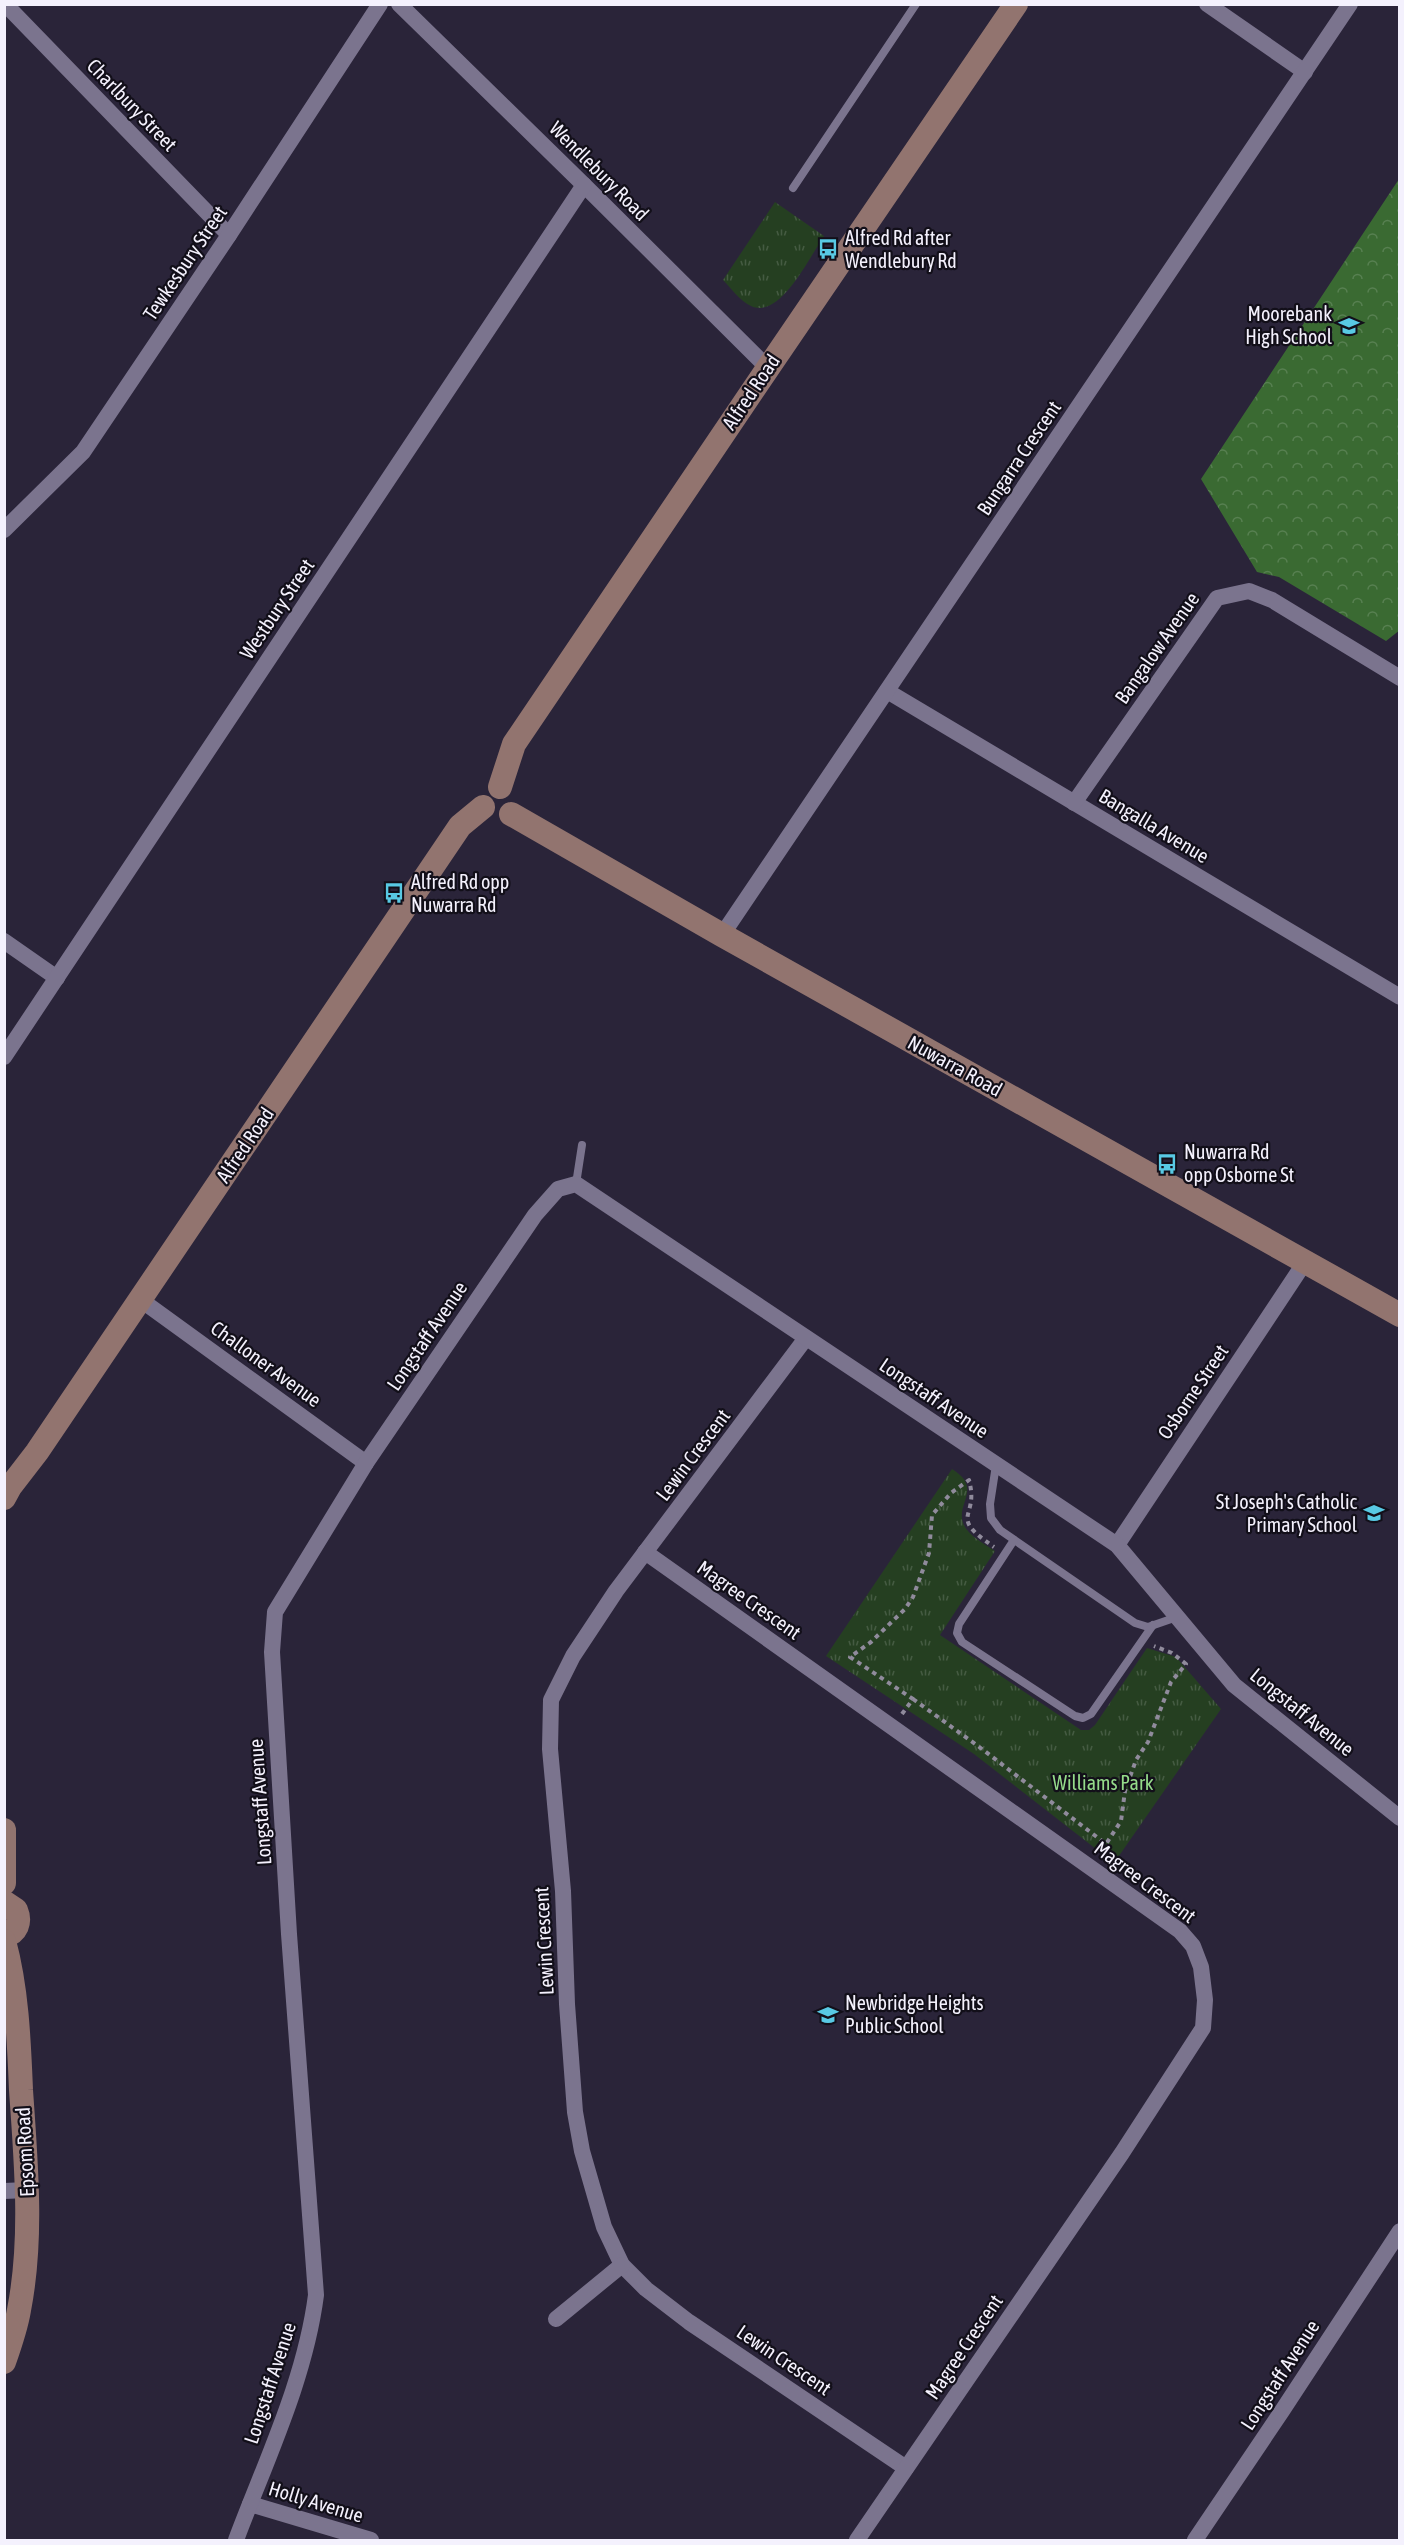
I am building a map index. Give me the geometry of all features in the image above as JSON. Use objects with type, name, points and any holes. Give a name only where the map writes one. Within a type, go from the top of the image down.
[{"type":"street","name":"Tewkesbury Street","points":[[4,530],[82,452],[229,235],[380,4]]},
{"type":"street","name":"Wendlebury Road","points":[[399,4],[768,368]]},
{"type":"street","name":"Alfred Road","points":[[500,787],[514,744],[1016,4]]},
{"type":"street","points":[[1207,4],[1305,72]]},
{"type":"street","name":"Bungarra Crescent","points":[[722,935],[1350,4]]},
{"type":"street","name":"Charlbury Street","points":[[6,10],[229,235]]},
{"type":"street","name":"Westbury Street","points":[[4,1057],[584,185]]},
{"type":"street","name":"Bangalow Avenue","points":[[1074,802],[1217,598],[1249,591],[1272,600],[1400,678]]},
{"type":"street","name":"Bangalla Avenue","points":[[887,691],[1400,997]]},
{"type":"street","points":[[500,787],[513,795],[515,804],[511,814],[503,819],[493,819],[488,816],[483,807],[486,793],[500,787]]},
{"type":"street","name":"Alfred Road","points":[[6,1491],[37,1452],[141,1300],[460,826],[483,807]]},
{"type":"street","name":"Nuwarra Road","points":[[511,814],[722,935],[1400,1315]]},
{"type":"street","points":[[4,941],[57,978]]},
{"type":"street","name":"Longstaff Avenue","points":[[236,2541],[302,2363],[311,2332],[316,2295],[289,1934],[272,1652],[274,1612],[366,1463],[535,1215],[558,1189],[576,1184],[1117,1545],[1234,1685],[1400,1818]]},
{"type":"street","name":"Osborne Street","points":[[1117,1545],[1305,1262]]},
{"type":"street","name":"Challoner Avenue","points":[[141,1300],[366,1463]]},
{"type":"street","name":"Lewin Crescent","points":[[806,1338],[645,1552],[573,1656],[551,1700],[550,1749],[563,1891],[567,2004],[575,2112],[582,2151],[603,2228],[622,2265],[646,2289],[689,2322],[906,2469]]},
{"type":"street","name":"Magree Crescent","points":[[645,1552],[1180,1931],[1193,1946],[1201,1966],[1205,2000],[1203,2028],[1122,2153],[857,2541]]},
{"type":"street","points":[[4,1830],[4,1883]]},
{"type":"street","points":[[4,1902],[12,1906],[18,1916],[14,1931],[4,1938]]},
{"type":"street","name":"Epsom Road","points":[[4,1938],[9,1958],[17,2023],[16,2190],[22,2288],[15,2326],[4,2362]]},
{"type":"street","name":"Longstaff Avenue","points":[[1195,2541],[1400,2231]]},
{"type":"street","points":[[556,2319],[622,2265]]},
{"type":"street","name":"Holly Avenue","points":[[250,2504],[370,2541]]},
{"type":"lane","points":[[793,188],[916,4]]},
{"type":"lane","points":[[576,1184],[582,1146]]},
{"type":"lane","points":[[996,1465],[990,1504],[991,1518],[1000,1530],[1135,1623],[1148,1627],[1177,1617]]},
{"type":"lane","points":[[1014,1540],[959,1624],[957,1633],[962,1642],[1075,1716],[1083,1718],[1091,1714],[1153,1625]]},
{"type":"path","points":[[1005,1554],[972,1531],[966,1522],[972,1491],[969,1480],[936,1508],[931,1522],[929,1553],[913,1597],[895,1621],[850,1657],[978,1746],[1106,1844],[1121,1821],[1125,1791],[1136,1760],[1148,1742],[1171,1682],[1186,1664],[1172,1653],[1142,1641]]},
{"type":"path","points":[[893,1726],[913,1699]]},
{"type":"green space","name":"Moorebank High School","points":[[1399,179],[1400,630],[1386,641],[1279,577],[1257,572],[1201,479]]},
{"type":"green space","points":[[775,202],[824,236],[793,284],[773,304],[762,308],[747,304],[723,280]]},
{"type":"green space","name":"Williams Park","points":[[952,1469],[966,1483],[962,1516],[965,1528],[995,1551],[940,1635],[1081,1730],[1089,1730],[1095,1725],[1147,1648],[1176,1657],[1221,1709],[1114,1863],[974,1754],[826,1656]]},
{"type":"place","name":"Alfred Rd after Wendlebury Rd","points":[[828,249]]},
{"type":"place","name":"Moorebank High School","points":[[1349,326]]},
{"type":"place","name":"Alfred Rd opp Nuwarra Rd","points":[[394,893]]},
{"type":"place","name":"Nuwarra Rd opp Osborne St","points":[[1167,1164]]},
{"type":"place","name":"St Joseph's Catholic Primary School","points":[[1374,1513]]},
{"type":"place","name":"Newbridge Heights Public School","points":[[828,2015]]}]
